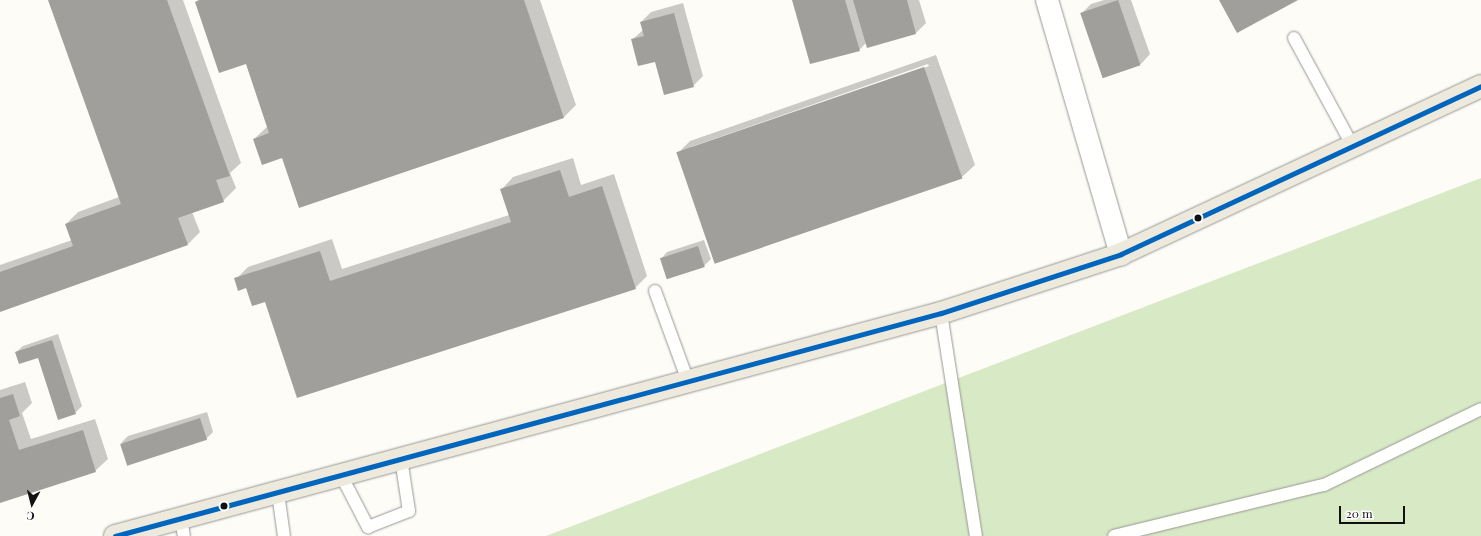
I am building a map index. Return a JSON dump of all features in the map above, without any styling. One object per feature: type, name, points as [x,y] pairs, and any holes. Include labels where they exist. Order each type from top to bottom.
[{"type":"main road","points":[[115,536],[183,527],[278,493],[941,312],[1121,254],[1481,86]]},
{"type":"street","points":[[1047,0],[1121,254]]},
{"type":"lane","points":[[1294,38],[1352,145]]},
{"type":"lane","points":[[655,291],[688,381]]},
{"type":"lane","points":[[941,312],[976,536]]},
{"type":"lane","points":[[1114,536],[1324,485],[1481,409]]},
{"type":"lane","points":[[341,475],[368,527],[409,511],[401,459]]},
{"type":"lane","points":[[278,493],[284,536]]},
{"type":"green space","points":[[1481,178],[1481,536],[546,536]]},
{"type":"building","points":[[48,0],[167,0],[230,176],[216,180],[224,202],[178,218],[188,245],[0,312],[0,272],[73,246],[65,224],[121,204]]},
{"type":"building","points":[[200,0],[524,0],[564,118],[299,208],[282,158],[262,165],[253,139],[269,133],[246,64],[219,73],[195,2]]},
{"type":"building","points":[[792,0],[845,0],[860,51],[810,64]]},
{"type":"building","points":[[853,0],[907,0],[916,34],[867,48]]},
{"type":"building","points":[[1118,0],[1140,65],[1103,78],[1080,13]]},
{"type":"building","points":[[1219,0],[1298,0],[1237,33]]},
{"type":"building","points":[[674,13],[694,87],[664,95],[655,62],[638,66],[631,39],[644,36],[640,22]]},
{"type":"building","points":[[924,67],[962,179],[715,264],[676,152]]},
{"type":"building","points":[[560,170],[569,197],[602,186],[636,289],[297,398],[265,302],[252,306],[246,288],[238,291],[234,278],[320,251],[330,281],[511,222],[500,189]]},
{"type":"building","points":[[698,246],[705,267],[667,279],[660,258]]},
{"type":"building","points":[[52,340],[76,414],[58,420],[38,358],[19,364],[15,352]]},
{"type":"building","points":[[13,394],[20,416],[9,420],[19,450],[83,430],[96,472],[0,503],[0,398]]},
{"type":"building","points":[[200,418],[207,440],[127,466],[120,444]]},
{"type":"transit line","points":[[115,536],[941,313],[1121,254],[1481,86]]}]
